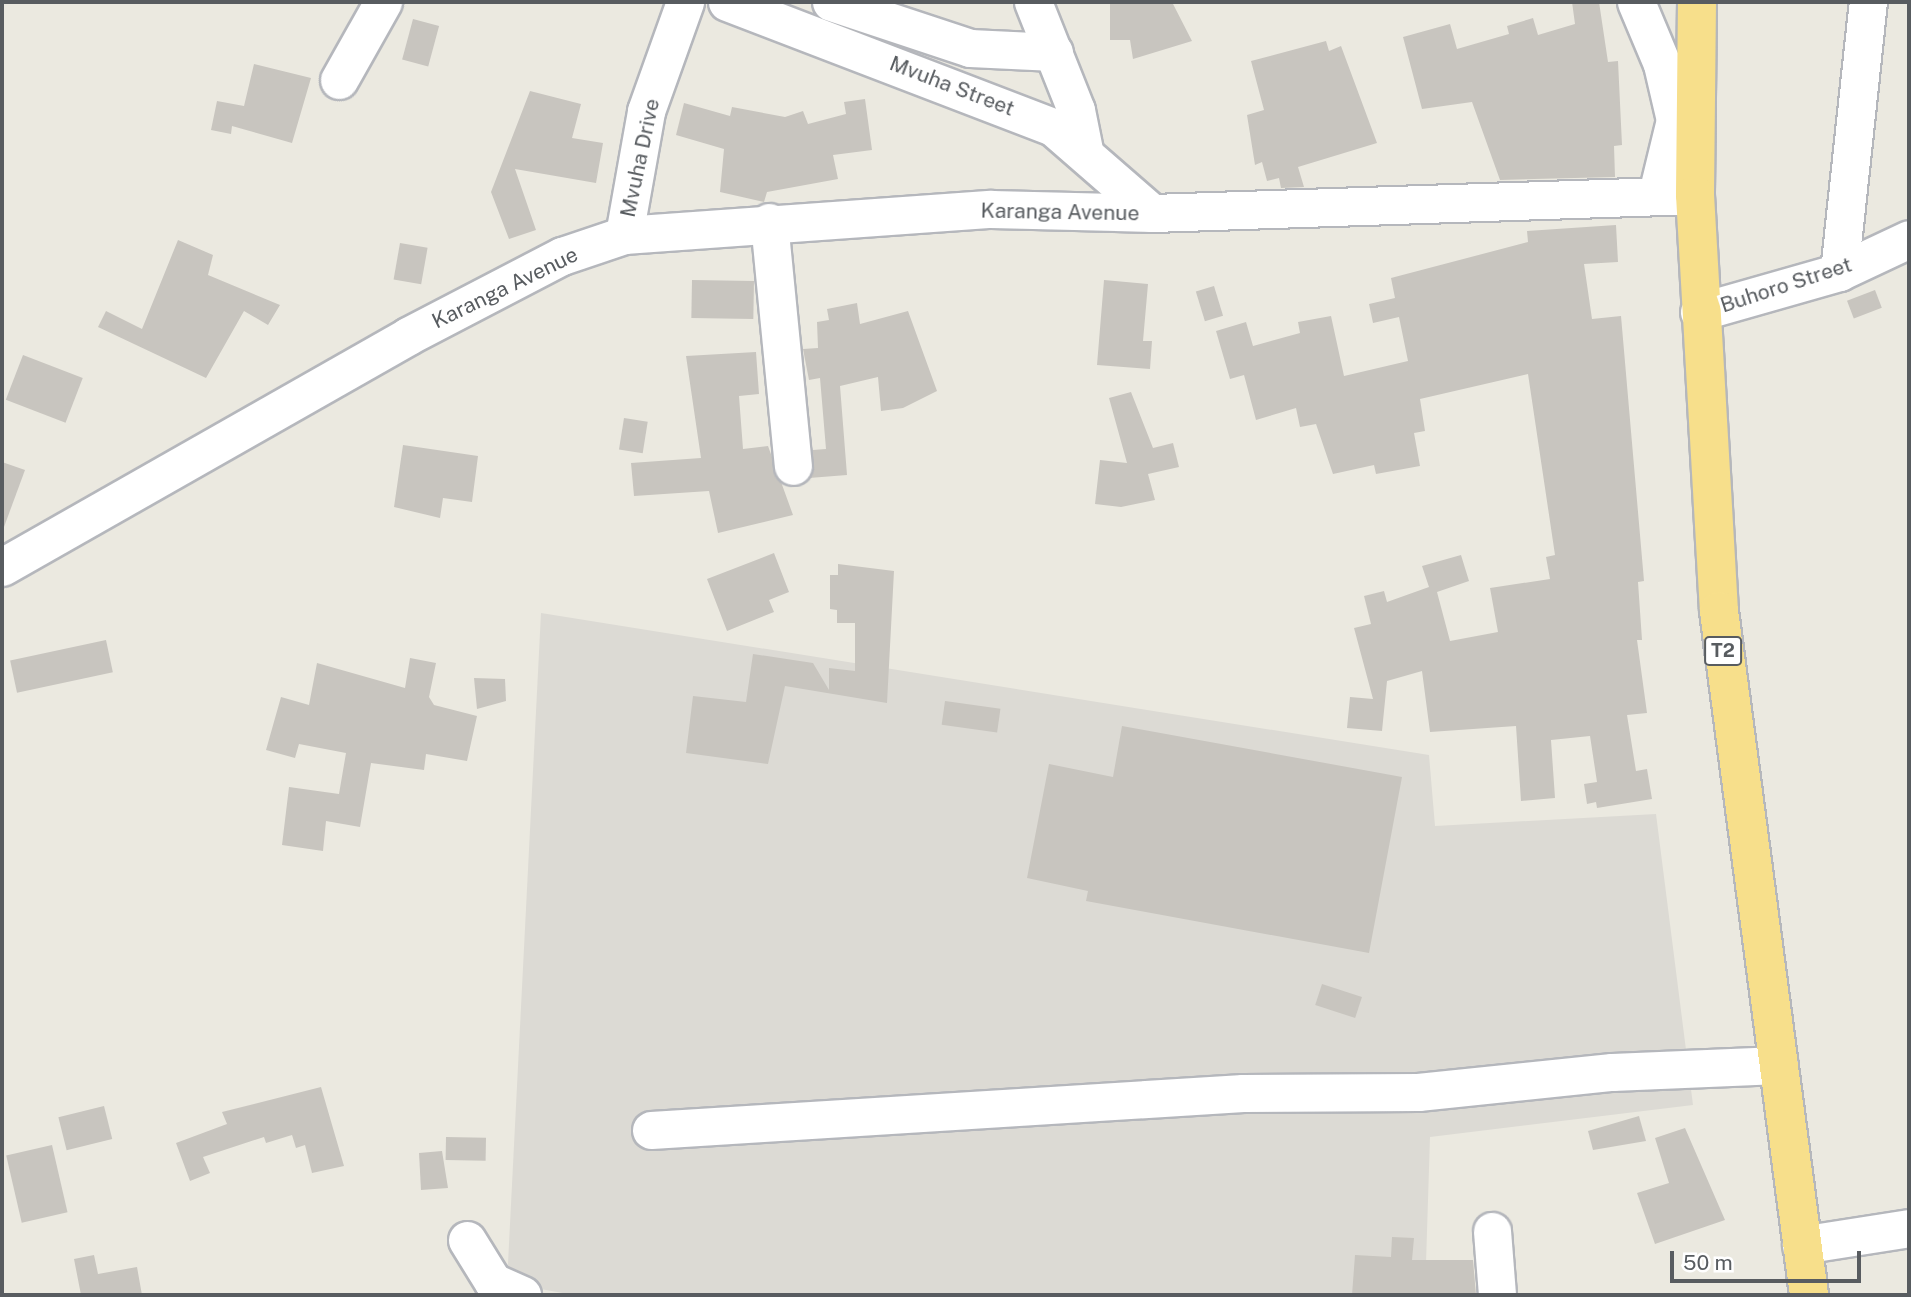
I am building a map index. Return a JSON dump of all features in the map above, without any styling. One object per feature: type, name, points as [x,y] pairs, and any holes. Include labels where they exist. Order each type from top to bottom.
[{"type":"highway","name":"T2","points":[[1697,2],[1695,195],[1699,312],[1718,611],[1779,1065],[1801,1275]]},
{"type":"street","points":[[339,80],[383,2]]},
{"type":"street","name":"Mvuha Drive","points":[[624,235],[646,111],[685,2]]},
{"type":"street","name":"Mvuha Street","points":[[727,2],[1003,103],[1084,150],[1153,213]]},
{"type":"street","points":[[831,2],[970,48],[1054,52]]},
{"type":"street","points":[[1033,2],[1054,52],[1084,150]]},
{"type":"street","points":[[1636,2],[1662,64],[1675,120],[1657,194]]},
{"type":"street","points":[[1839,272],[1868,2]]},
{"type":"street","name":"Karanga Avenue","points":[[2,567],[408,336],[562,256],[624,235],[769,222],[991,209],[1153,213],[1657,194],[1695,195]]},
{"type":"street","points":[[769,222],[793,466]]},
{"type":"street","name":"Buhoro Street","points":[[1699,312],[1839,272],[1909,239]]},
{"type":"street","points":[[651,1130],[1243,1093],[1418,1092],[1612,1072],[1779,1065]]},
{"type":"street","points":[[1801,1275],[1909,1228]]},
{"type":"street","points":[[1492,1231],[1497,1295]]},
{"type":"street","points":[[467,1240],[493,1282],[522,1295]]},
{"type":"shaded area","points":[[541,613],[1429,755],[1435,826],[1656,814],[1693,1105],[1430,1137],[1425,1295],[574,1295],[507,1283]]},
{"type":"building","points":[[1110,2],[1172,2],[1192,41],[1133,59],[1130,40],[1110,40]]},
{"type":"building","points":[[1572,2],[1599,2],[1608,62],[1618,61],[1622,145],[1614,146],[1615,177],[1500,180],[1472,102],[1422,109],[1403,37],[1450,24],[1457,49],[1509,34],[1507,26],[1533,18],[1538,35],[1575,24]]},
{"type":"building","points":[[413,19],[439,26],[428,67],[402,60]]},
{"type":"building","points":[[1326,41],[1329,51],[1341,46],[1377,143],[1298,167],[1304,187],[1281,188],[1279,178],[1267,181],[1262,162],[1255,165],[1247,115],[1264,110],[1251,61]]},
{"type":"building","points":[[254,64],[311,78],[292,143],[232,126],[231,134],[211,130],[217,101],[244,106]]},
{"type":"building","points":[[530,91],[581,104],[572,138],[603,143],[596,183],[515,169],[536,230],[509,239],[491,192]]},
{"type":"building","points":[[865,99],[872,150],[833,155],[838,179],[767,192],[764,202],[720,192],[724,149],[676,135],[684,103],[730,116],[732,107],[785,117],[803,111],[808,124],[846,114],[844,102]]},
{"type":"building","points":[[1616,225],[1618,262],[1584,264],[1592,319],[1621,316],[1644,581],[1638,582],[1642,640],[1637,640],[1647,713],[1627,715],[1636,771],[1647,769],[1652,799],[1597,808],[1596,802],[1587,804],[1584,784],[1597,782],[1590,736],[1551,740],[1555,798],[1521,801],[1516,726],[1430,732],[1422,671],[1387,681],[1382,731],[1347,728],[1350,697],[1373,699],[1354,628],[1371,624],[1364,596],[1384,591],[1387,602],[1429,587],[1422,566],[1461,555],[1469,581],[1437,592],[1450,641],[1498,632],[1490,588],[1550,579],[1546,557],[1555,555],[1528,374],[1420,399],[1425,431],[1414,433],[1420,466],[1376,474],[1374,465],[1333,474],[1316,424],[1300,427],[1296,408],[1256,420],[1244,375],[1230,379],[1216,331],[1246,322],[1253,346],[1300,333],[1298,322],[1331,316],[1344,376],[1408,361],[1399,317],[1373,323],[1369,304],[1395,298],[1391,278],[1528,242],[1527,231]]},
{"type":"building","points":[[178,240],[213,255],[208,275],[280,305],[268,325],[244,311],[206,378],[98,327],[106,311],[142,329]]},
{"type":"building","points":[[400,243],[428,248],[421,284],[394,279]]},
{"type":"building","points":[[692,280],[754,281],[753,319],[691,318]]},
{"type":"building","points":[[1104,280],[1148,284],[1143,341],[1152,341],[1150,369],[1097,365]]},
{"type":"building","points":[[1214,286],[1223,316],[1205,321],[1196,292]]},
{"type":"building","points":[[1875,290],[1882,308],[1854,318],[1847,301]]},
{"type":"building","points":[[857,303],[860,324],[908,311],[937,391],[903,408],[881,411],[878,377],[840,386],[847,475],[809,478],[813,450],[826,449],[820,378],[809,380],[803,349],[818,348],[817,322],[829,320],[827,309]]},
{"type":"building","points":[[756,352],[759,394],[739,396],[743,449],[768,446],[793,515],[718,533],[709,491],[634,496],[631,463],[701,458],[686,356]]},
{"type":"building","points":[[23,355],[83,378],[66,423],[6,400]]},
{"type":"building","points":[[1131,392],[1153,448],[1173,443],[1179,467],[1148,474],[1155,500],[1121,507],[1095,504],[1100,460],[1127,463],[1109,398]]},
{"type":"building","points":[[624,418],[648,422],[643,453],[619,450]]},
{"type":"building","points":[[403,445],[478,456],[472,502],[443,498],[440,518],[394,507]]},
{"type":"building","points":[[2,462],[25,470],[4,527],[2,527]]},
{"type":"building","points":[[774,553],[789,592],[769,600],[774,612],[727,631],[707,579]]},
{"type":"building","points":[[838,564],[894,571],[887,703],[785,686],[768,764],[686,753],[693,696],[746,702],[753,654],[813,663],[829,690],[829,668],[855,671],[855,623],[837,623],[837,610],[830,609],[830,575],[838,575]]},
{"type":"building","points":[[106,640],[113,672],[17,693],[10,660]]},
{"type":"building","points":[[410,658],[436,663],[429,697],[434,705],[477,716],[467,761],[426,754],[424,770],[371,763],[360,827],[326,821],[323,851],[282,845],[289,787],[339,794],[346,753],[299,744],[295,758],[266,750],[281,697],[309,705],[317,663],[405,688]]},
{"type":"building","points":[[474,678],[505,679],[506,701],[477,709]]},
{"type":"building","points":[[945,701],[1000,709],[997,733],[942,725]]},
{"type":"building","points":[[1122,726],[1402,777],[1369,953],[1086,901],[1088,891],[1027,878],[1049,764],[1113,777]]},
{"type":"building","points":[[1322,984],[1362,997],[1355,1018],[1315,1005]]},
{"type":"building","points":[[321,1087],[344,1166],[312,1173],[305,1145],[296,1148],[292,1135],[266,1143],[264,1137],[203,1157],[210,1173],[190,1181],[176,1143],[227,1124],[222,1112]]},
{"type":"building","points":[[104,1106],[112,1139],[67,1150],[58,1117]]},
{"type":"building","points":[[1639,1116],[1646,1141],[1593,1150],[1588,1131]]},
{"type":"building","points":[[1685,1128],[1725,1220],[1655,1244],[1637,1193],[1669,1183],[1655,1138]]},
{"type":"building","points":[[446,1137],[486,1138],[486,1161],[446,1160]]},
{"type":"building","points":[[52,1145],[68,1212],[22,1223],[6,1156]]},
{"type":"building","points":[[442,1151],[448,1188],[421,1190],[419,1153]]},
{"type":"building","points":[[1392,1237],[1414,1238],[1412,1260],[1473,1260],[1476,1295],[1352,1295],[1355,1255],[1391,1257]]},
{"type":"building","points":[[94,1255],[98,1274],[137,1267],[142,1295],[81,1295],[74,1259]]}]
